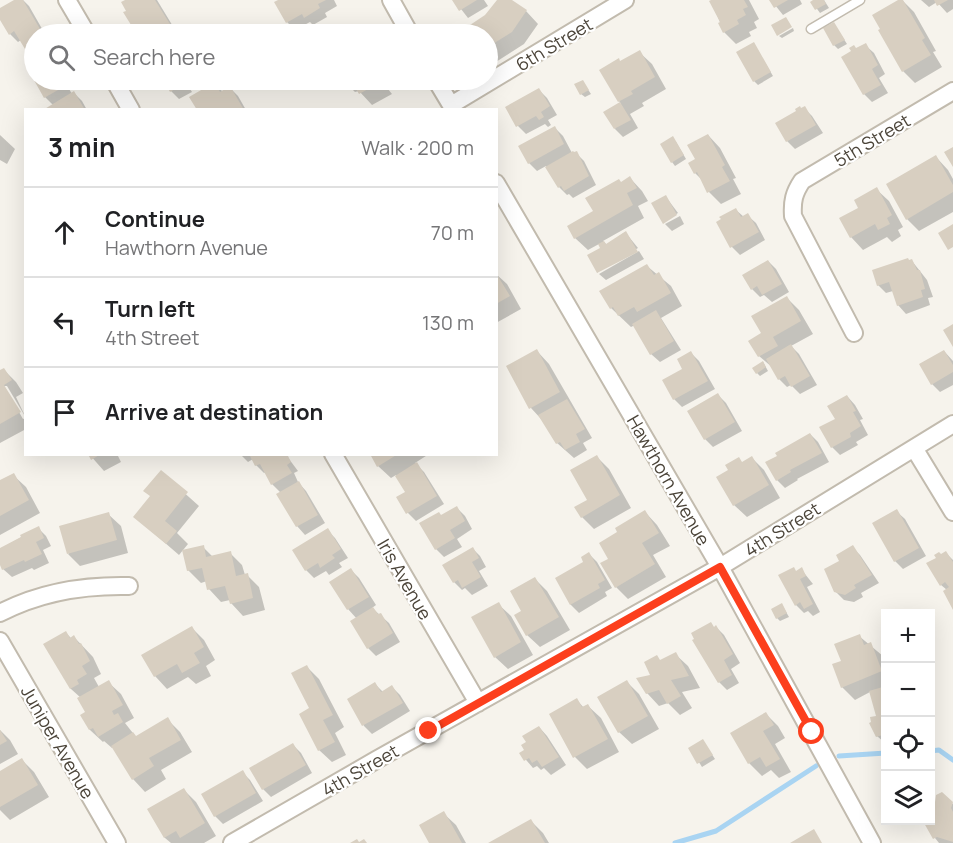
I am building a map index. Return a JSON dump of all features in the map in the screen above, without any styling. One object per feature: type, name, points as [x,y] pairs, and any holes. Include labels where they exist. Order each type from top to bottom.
[{"type":"street","points":[[67,0],[81,24]]},
{"type":"street","points":[[390,0],[404,24]]},
{"type":"street","name":"6th Street","points":[[498,79],[625,0]]},
{"type":"street","points":[[120,90],[130,108]]},
{"type":"street","points":[[442,90],[452,107]]},
{"type":"street","name":"6th Street","points":[[452,107],[479,90]]},
{"type":"street","name":"5th Street","points":[[854,333],[793,216],[794,193],[802,181],[953,91]]},
{"type":"street","name":"Hawthorn Avenue","points":[[498,186],[720,567],[872,843]]},
{"type":"street","name":"4th Street","points":[[232,843],[720,567],[953,424]]},
{"type":"street","points":[[914,448],[953,512]]},
{"type":"street","name":"Iris Avenue","points":[[334,456],[478,703]]},
{"type":"street","points":[[0,613],[59,591],[97,585],[129,586]]},
{"type":"street","name":"Juniper Avenue","points":[[0,641],[117,843]]},
{"type":"lane","points":[[811,29],[860,0]]},
{"type":"building","points":[[14,0],[23,0],[37,24],[24,24],[24,47],[14,31],[9,35],[0,20],[0,8]]},
{"type":"building","points":[[155,0],[170,24],[130,24],[123,12],[126,11],[121,2]]},
{"type":"building","points":[[278,0],[326,0],[318,4],[320,8],[304,18],[302,14],[286,23],[274,2]]},
{"type":"building","points":[[452,0],[477,0],[459,11]]},
{"type":"building","points":[[497,0],[512,0],[527,10],[512,32],[498,41],[498,24],[472,24],[485,15]]},
{"type":"building","points":[[744,0],[748,7],[743,9],[746,15],[737,20],[739,24],[723,33],[709,1]]},
{"type":"building","points":[[769,0],[788,0],[774,8]]},
{"type":"building","points":[[824,0],[826,4],[815,10],[810,2]]},
{"type":"building","points":[[898,0],[903,0],[925,38],[922,40],[931,55],[902,72],[872,15]]},
{"type":"building","points":[[934,0],[948,0],[937,6]]},
{"type":"building","points":[[786,17],[792,27],[777,36],[771,25]]},
{"type":"building","points":[[834,22],[845,40],[833,46],[823,28]]},
{"type":"building","points":[[754,42],[771,72],[753,82],[736,52]]},
{"type":"building","points":[[866,43],[878,65],[872,69],[881,85],[863,95],[841,57],[851,51],[849,48],[854,45],[856,48]]},
{"type":"building","points":[[640,50],[655,77],[631,91],[633,94],[618,102],[599,70],[619,58],[620,61]]},
{"type":"building","points":[[583,80],[589,90],[580,95],[574,84]]},
{"type":"building","points":[[539,88],[550,106],[541,112],[544,117],[539,120],[536,116],[516,127],[505,107]]},
{"type":"building","points":[[40,90],[58,90],[44,98]]},
{"type":"building","points":[[201,90],[219,90],[220,92],[232,90],[243,108],[196,108],[189,97]]},
{"type":"building","points":[[74,91],[84,108],[46,108]]},
{"type":"building","points":[[620,102],[631,120],[614,129],[603,112]]},
{"type":"building","points":[[800,106],[801,108],[805,106],[816,125],[786,142],[775,123],[796,111],[795,109]]},
{"type":"building","points":[[555,126],[564,144],[528,164],[518,146]]},
{"type":"building","points":[[708,134],[725,165],[722,167],[730,181],[707,193],[697,172],[694,174],[688,163],[695,159],[687,145]]},
{"type":"building","points":[[673,136],[684,155],[671,163],[660,144]]},
{"type":"building","points":[[953,147],[953,167],[944,152]]},
{"type":"building","points":[[577,151],[589,176],[564,191],[561,186],[558,188],[545,167]]},
{"type":"building","points":[[936,155],[953,185],[953,192],[906,220],[886,184]]},
{"type":"building","points":[[630,176],[637,188],[627,193],[633,205],[574,239],[567,226],[593,211],[585,198],[619,179],[621,182]]},
{"type":"building","points":[[877,187],[892,215],[887,218],[890,224],[878,230],[875,224],[850,238],[839,218],[858,208],[854,200]]},
{"type":"building","points":[[666,195],[677,215],[663,224],[651,203]]},
{"type":"building","points":[[736,208],[741,217],[748,213],[759,232],[730,248],[716,222],[721,219],[719,217]]},
{"type":"building","points":[[953,224],[953,247],[948,250],[938,233]]},
{"type":"building","points":[[626,231],[638,252],[597,273],[587,255],[600,248],[598,244],[604,241],[606,244]]},
{"type":"building","points":[[908,258],[912,259],[917,270],[920,270],[925,289],[921,290],[923,297],[897,306],[889,282],[877,286],[872,270]]},
{"type":"building","points":[[768,260],[782,284],[762,295],[757,286],[751,290],[742,275]]},
{"type":"building","points":[[647,264],[654,275],[659,272],[671,293],[637,312],[634,307],[618,316],[613,307],[610,309],[599,291]]},
{"type":"building","points":[[498,276],[510,296],[498,303]]},
{"type":"building","points":[[787,296],[801,321],[773,337],[778,346],[758,357],[748,341],[761,333],[751,316]]},
{"type":"building","points":[[656,310],[674,341],[650,355],[632,324]]},
{"type":"building","points":[[953,324],[953,347],[943,330]]},
{"type":"building","points":[[791,344],[810,376],[791,387],[785,376],[778,380],[766,359]]},
{"type":"building","points":[[537,349],[560,392],[529,409],[506,366]]},
{"type":"building","points":[[944,350],[953,365],[953,372],[931,385],[919,364]]},
{"type":"building","points":[[691,351],[708,381],[673,400],[662,380],[682,369],[677,359]]},
{"type":"building","points":[[763,361],[766,367],[756,374],[752,368]]},
{"type":"building","points":[[4,368],[12,380],[4,385],[21,412],[0,424],[0,370]]},
{"type":"building","points":[[718,393],[735,422],[704,440],[687,411]]},
{"type":"building","points":[[847,395],[861,426],[850,433],[851,437],[831,448],[819,427],[835,419],[827,406]]},
{"type":"building","points":[[567,399],[585,429],[576,434],[580,442],[565,450],[560,442],[556,444],[538,415]]},
{"type":"building","points":[[810,433],[822,453],[790,470],[791,472],[776,481],[765,462],[777,456],[775,453]]},
{"type":"building","points":[[597,455],[620,495],[581,518],[574,507],[587,500],[570,470]]},
{"type":"building","points":[[250,456],[288,456],[291,462],[287,465],[292,473],[271,485],[260,464],[255,466]]},
{"type":"building","points":[[371,456],[395,456],[377,467]]},
{"type":"building","points":[[752,456],[769,485],[733,506],[716,477],[728,470],[725,465],[739,457],[742,462]]},
{"type":"building","points":[[417,462],[437,496],[406,514],[396,497],[405,492],[395,476]]},
{"type":"building","points":[[161,470],[188,492],[165,521],[177,531],[166,544],[133,517],[150,496],[143,491]]},
{"type":"building","points":[[14,473],[29,500],[0,516],[0,480]]},
{"type":"building","points":[[299,481],[318,515],[296,527],[276,494]]},
{"type":"building","points":[[457,506],[465,521],[450,530],[455,538],[435,550],[419,523],[439,512],[441,515]]},
{"type":"building","points":[[897,509],[919,548],[894,562],[872,523]]},
{"type":"building","points":[[645,510],[659,533],[642,543],[655,564],[615,588],[600,563],[608,559],[599,543],[617,532],[615,528]]},
{"type":"building","points":[[109,512],[117,540],[67,554],[59,526]]},
{"type":"building","points":[[39,526],[44,538],[36,542],[42,554],[2,570],[0,548]]},
{"type":"building","points":[[328,528],[341,549],[332,555],[335,558],[320,568],[318,563],[305,571],[292,550]]},
{"type":"building","points":[[204,545],[206,557],[231,551],[236,576],[248,573],[253,598],[230,604],[225,586],[207,590],[202,568],[187,571],[182,550]]},
{"type":"building","points":[[853,545],[872,575],[854,585],[856,588],[845,595],[834,592],[824,569],[839,561],[836,555]]},
{"type":"building","points":[[473,547],[479,558],[472,562],[481,577],[462,588],[458,580],[453,583],[442,565]]},
{"type":"building","points":[[946,551],[953,562],[953,610],[943,591],[949,587],[945,582],[940,586],[926,563],[936,558],[934,555],[939,552],[941,554]]},
{"type":"building","points":[[589,552],[605,580],[598,584],[600,588],[570,605],[555,578],[583,562],[581,557]]},
{"type":"building","points":[[794,567],[796,571],[802,567],[806,576],[800,579],[813,604],[804,609],[800,602],[795,606],[778,575]]},
{"type":"building","points":[[351,568],[369,597],[347,610],[329,582]]},
{"type":"building","points":[[535,577],[559,617],[526,636],[514,615],[521,611],[510,591]]},
{"type":"building","points":[[499,602],[521,642],[494,658],[471,617]]},
{"type":"building","points":[[782,603],[787,613],[776,619],[771,609]]},
{"type":"building","points":[[373,607],[378,614],[381,613],[393,633],[367,649],[350,621]]},
{"type":"building","points":[[711,622],[714,627],[716,625],[733,654],[724,660],[732,675],[718,683],[692,640],[694,639],[691,633]]},
{"type":"building","points":[[192,626],[204,647],[194,653],[200,663],[182,673],[177,664],[154,677],[141,655]]},
{"type":"building","points":[[66,631],[70,638],[74,635],[79,644],[81,643],[90,661],[82,666],[87,674],[77,680],[79,684],[70,689],[43,644]]},
{"type":"building","points":[[860,634],[864,645],[871,642],[881,671],[841,688],[832,664],[841,661],[834,644]]},
{"type":"building","points":[[676,652],[689,676],[671,680],[681,696],[667,704],[659,690],[646,694],[636,678],[650,675],[644,662],[657,655],[660,660]]},
{"type":"building","points":[[307,665],[333,715],[323,720],[335,742],[318,751],[299,714],[309,708],[291,673]]},
{"type":"building","points":[[109,680],[123,705],[112,711],[114,715],[118,713],[123,722],[98,737],[93,728],[89,730],[80,715],[85,712],[77,698]]},
{"type":"building","points":[[627,680],[648,716],[618,733],[597,697]]},
{"type":"building","points":[[375,682],[381,692],[392,685],[403,703],[362,726],[347,699]]},
{"type":"building","points":[[881,687],[881,736],[876,737],[869,723],[871,722],[870,717],[876,716],[869,691]]},
{"type":"building","points":[[577,698],[582,707],[588,704],[608,739],[573,758],[549,714]]},
{"type":"building","points":[[766,712],[774,725],[763,731],[780,759],[766,767],[760,757],[748,764],[730,733]]},
{"type":"building","points":[[168,717],[181,740],[149,758],[154,766],[132,780],[111,746],[133,732],[136,736]]},
{"type":"building","points":[[539,726],[559,757],[542,767],[537,760],[532,763],[529,758],[524,761],[519,753],[524,750],[521,745],[526,742],[522,736]]},
{"type":"building","points":[[0,730],[7,741],[0,745]]},
{"type":"building","points":[[703,739],[713,755],[697,764],[688,748]]},
{"type":"building","points":[[293,743],[306,765],[262,790],[249,768]]},
{"type":"building","points":[[22,758],[38,785],[0,807],[0,771]]},
{"type":"building","points":[[243,770],[256,793],[214,817],[201,794]]},
{"type":"building","points":[[184,788],[205,823],[180,838],[176,831],[164,838],[147,809]]},
{"type":"building","points":[[942,792],[953,802],[951,808],[953,842],[937,837],[933,839],[925,825],[935,825],[936,795]]},
{"type":"building","points":[[444,811],[462,843],[429,843],[419,825]]},
{"type":"building","points":[[531,819],[545,843],[488,843]]},
{"type":"building","points":[[814,829],[822,843],[790,843]]},
{"type":"building","points":[[357,839],[359,842],[364,839],[367,843],[350,843]]},
{"type":"waterway","points":[[935,750],[939,750],[953,760]]},
{"type":"waterway","points":[[839,756],[881,753]]},
{"type":"waterway","points":[[675,843],[716,831],[816,766]]},
{"type":"route","points":[[429,731],[720,567],[812,732]]}]
